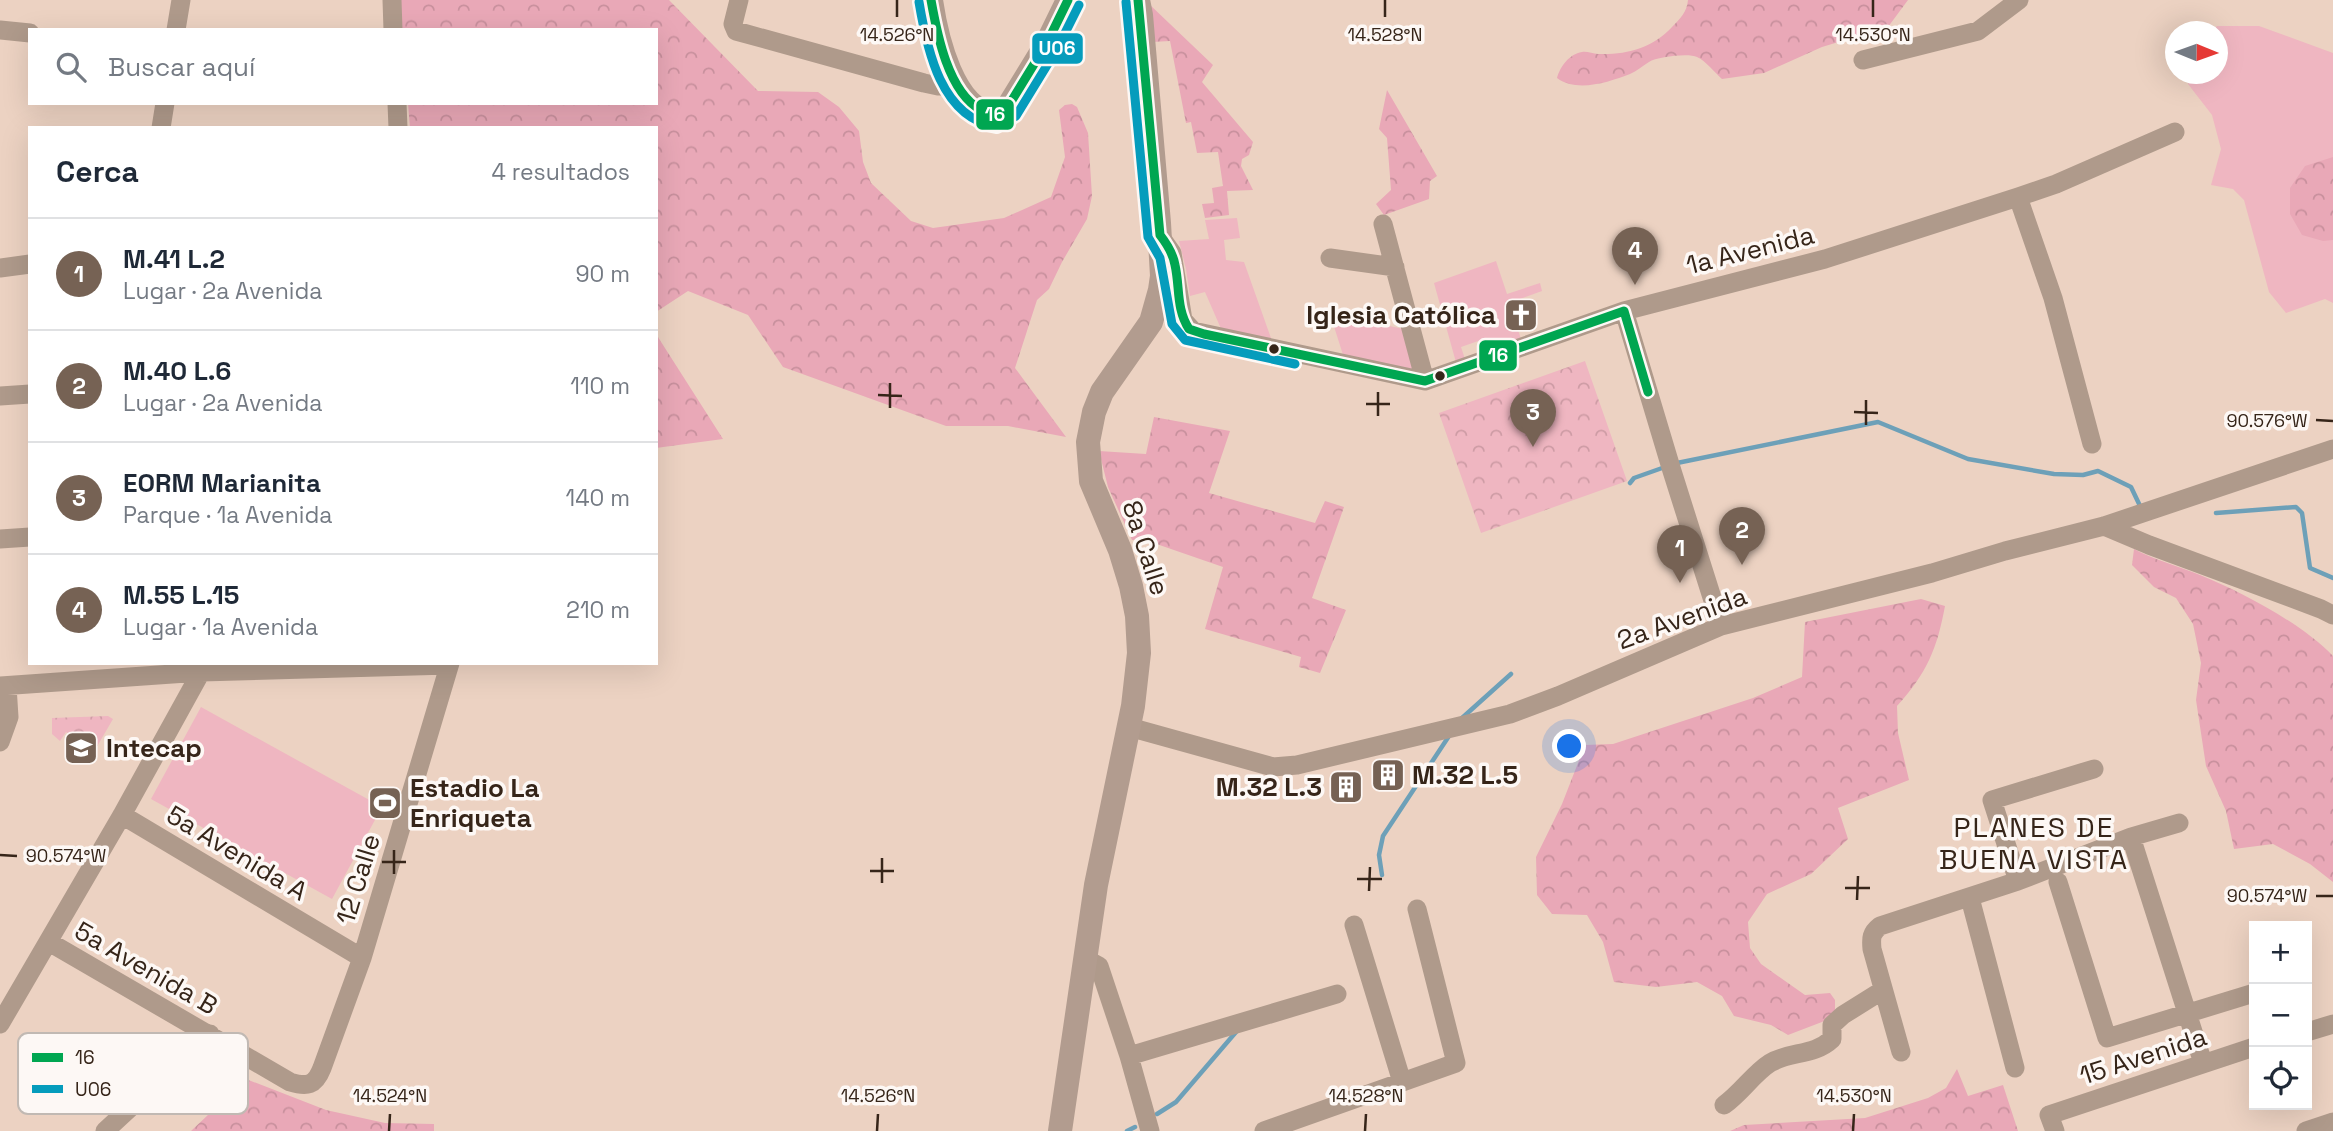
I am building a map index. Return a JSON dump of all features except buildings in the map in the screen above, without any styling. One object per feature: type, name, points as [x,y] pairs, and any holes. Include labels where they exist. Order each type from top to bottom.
[{"type":"main road","points":[[931,0],[940,40],[957,86],[966,99],[978,109],[992,115],[1002,113],[1042,53],[1068,0]]},
{"type":"main road","name":"8a Calle","points":[[1060,1131],[1101,853],[1129,727],[1139,653],[1137,616],[1131,586],[1121,550],[1091,481],[1088,442],[1094,412],[1102,392],[1146,330],[1155,312],[1162,276],[1138,0]]},
{"type":"street","points":[[176,28],[181,0]]},
{"type":"street","points":[[391,0],[393,28]]},
{"type":"street","points":[[739,0],[733,24],[736,31],[924,83],[957,86]]},
{"type":"street","points":[[1863,60],[1978,31],[2019,0]]},
{"type":"street","points":[[0,30],[28,33]]},
{"type":"street","points":[[161,126],[165,105]]},
{"type":"street","points":[[397,105],[398,126]]},
{"type":"street","name":"1a Avenida","points":[[1425,381],[1624,311],[1825,259],[2018,197],[2056,184],[2175,132]]},
{"type":"street","points":[[2018,197],[2053,298],[2092,444]]},
{"type":"street","points":[[1160,235],[1172,253],[1183,320],[1193,331],[1425,381],[1383,225]]},
{"type":"street","points":[[1329,258],[1395,267]]},
{"type":"street","points":[[0,268],[28,264]]},
{"type":"street","points":[[1624,311],[1721,626]]},
{"type":"street","points":[[0,396],[28,394]]},
{"type":"street","name":"2a Avenida","points":[[1129,727],[1278,768],[1297,765],[1510,714],[1721,626],[2104,526],[2333,449]]},
{"type":"street","points":[[2104,526],[2333,615]]},
{"type":"street","points":[[0,539],[28,537]]},
{"type":"street","points":[[0,742],[9,717],[3,686],[200,668],[387,665]]},
{"type":"street","name":"12 Calle","points":[[290,1082],[307,1086],[318,1078],[362,958],[449,665]]},
{"type":"street","points":[[0,1024],[122,815],[200,668]]},
{"type":"street","points":[[2018,881],[1992,800],[2094,769]]},
{"type":"street","name":"5a Avenida A","points":[[122,815],[362,958]]},
{"type":"street","points":[[1901,1052],[1872,949],[1873,932],[1888,922],[1969,898],[2131,837],[2179,824]]},
{"type":"street","points":[[2131,837],[2203,1063]]},
{"type":"street","points":[[2058,882],[2107,1038],[2249,995]]},
{"type":"street","points":[[1969,898],[2015,1068]]},
{"type":"street","points":[[1264,1131],[1456,1063],[1417,909]]},
{"type":"street","points":[[1354,925],[1402,1082]]},
{"type":"street","name":"5a Avenida B","points":[[49,942],[208,1033]]},
{"type":"street","points":[[1086,959],[1093,961],[1101,972],[1150,1131]]},
{"type":"street","points":[[1724,1105],[1739,1095],[1770,1063],[1824,1047],[1832,1040],[1832,1025],[1883,990]]},
{"type":"street","points":[[1129,1056],[1337,994]]},
{"type":"street","points":[[2312,1030],[2333,1024]]},
{"type":"street","name":"15 Avenida","points":[[2052,1123],[2203,1063],[2249,1049]]},
{"type":"street","name":"5a Avenida B","points":[[248,1057],[290,1082]]},
{"type":"street","points":[[105,1131],[123,1114]]},
{"type":"street","points":[[2306,1131],[2333,1122]]},
{"type":"green space","points":[[400,0],[669,0],[758,91],[818,92],[839,107],[859,131],[863,162],[871,183],[911,221],[933,228],[1004,218],[1051,197],[1065,157],[1059,110],[1065,105],[1072,104],[1077,107],[1088,133],[1092,196],[1087,219],[1049,289],[1037,300],[1015,368],[1066,437],[1008,426],[946,426],[783,367],[748,315],[688,291],[658,311],[658,126],[410,126],[408,105],[658,105],[658,28],[402,28]]},
{"type":"green space","points":[[1688,0],[1908,0],[1888,27],[1822,47],[1764,73],[1722,79],[1700,59],[1680,56],[1653,60],[1630,74],[1593,85],[1574,85],[1557,78],[1566,62],[1577,53],[1619,53],[1648,45],[1665,34],[1680,18]]},
{"type":"green space","points":[[1148,3],[1213,65],[1202,82],[1253,142],[1249,155],[1242,159],[1241,166],[1253,190],[1227,191],[1229,215],[1205,218],[1202,204],[1214,203],[1212,188],[1223,186],[1218,152],[1197,153],[1191,122],[1186,123],[1170,41],[1152,42]]},
{"type":"green space","points":[[2228,26],[2259,26],[2333,53],[2333,303],[2325,299],[2286,313],[2269,292],[2244,200],[2233,189],[2211,185],[2221,149],[2212,115],[2188,84],[2228,84]]},
{"type":"green space","points":[[1387,90],[1437,176],[1430,181],[1429,199],[1384,215],[1376,204],[1391,190],[1387,138],[1379,129]]},
{"type":"green space","points":[[2333,157],[2333,240],[2323,241],[2302,235],[2290,214],[2290,188],[2305,166]]},
{"type":"green space","points":[[1237,218],[1240,238],[1224,240],[1226,260],[1244,262],[1272,341],[1222,331],[1205,292],[1190,296],[1179,241],[1209,239],[1205,220]]},
{"type":"green space","points":[[1496,261],[1507,294],[1540,283],[1542,291],[1509,303],[1522,342],[1486,355],[1481,340],[1461,347],[1466,362],[1457,366],[1434,283]]},
{"type":"green space","points":[[1330,314],[1409,330],[1422,377],[1345,361]]},
{"type":"green space","points":[[658,337],[723,439],[658,448]]},
{"type":"green space","points":[[1585,361],[1627,481],[1481,533],[1439,413]]},
{"type":"green space","points":[[1154,417],[1230,431],[1209,493],[1315,523],[1325,501],[1344,507],[1312,598],[1346,610],[1320,673],[1299,667],[1301,657],[1205,629],[1223,567],[1145,540],[1132,540],[1108,487],[1099,451],[1146,454]]},
{"type":"green space","points":[[2134,549],[2252,599],[2288,620],[2333,656],[2333,882],[2310,864],[2273,844],[2234,849],[2226,811],[2206,766],[2196,700],[2201,663],[2193,624],[2176,598],[2154,587],[2132,565]]},
{"type":"green space","points":[[1921,599],[1945,606],[1929,660],[1897,706],[1898,733],[1909,780],[1838,808],[1848,839],[1811,874],[1767,894],[1748,922],[1750,948],[1761,964],[1805,995],[1830,993],[1835,1000],[1835,1017],[1788,1035],[1771,1025],[1734,1016],[1722,996],[1697,982],[1656,987],[1614,982],[1603,942],[1587,915],[1552,914],[1537,895],[1536,857],[1562,804],[1585,745],[1613,744],[1753,698],[1802,677],[1805,622]]},
{"type":"green space","points":[[201,707],[382,807],[332,899],[151,799]]},
{"type":"green space","points":[[108,716],[113,719],[95,750],[66,732],[60,741],[52,734],[52,718]]},
{"type":"green space","points":[[1957,1069],[1968,1096],[2003,1085],[2018,1131],[1730,1131],[1744,1125],[1865,1118],[1928,1098],[1946,1088]]},
{"type":"green space","points":[[248,1080],[326,1110],[385,1123],[434,1124],[434,1131],[191,1131],[209,1114],[248,1114]]},
{"type":"waterway","points":[[1677,463],[1878,422],[1968,459],[2054,474],[2083,475],[2098,471],[2131,487],[2141,508]]},
{"type":"waterway","points":[[1630,483],[1634,478],[1665,467]]},
{"type":"waterway","points":[[2216,513],[2296,507],[2302,513],[2310,568],[2333,578]]},
{"type":"waterway","points":[[1462,718],[1511,674]]},
{"type":"waterway","points":[[1382,875],[1379,855],[1383,836],[1449,736]]},
{"type":"waterway","points":[[1157,1114],[1176,1102],[1236,1032]]},
{"type":"waterway","points":[[1127,1131],[1135,1127]]},
{"type":"transit line","name":"16","points":[[931,0],[946,61],[960,90],[981,110],[997,115],[1006,110],[1047,43],[1068,0]]},
{"type":"transit line","name":"16","points":[[1138,0],[1160,235],[1174,261],[1180,306],[1189,329],[1425,381],[1624,311],[1648,392]]},
{"type":"transit line","name":"U06","points":[[919,2],[932,60],[950,96],[962,110],[978,121],[997,127],[1016,116],[1057,49],[1079,5]]},
{"type":"transit line","name":"U06","points":[[1126,2],[1148,237],[1160,258],[1172,324],[1185,340],[1295,364]]},
{"type":"place","name":"M.55 L.15","points":[[1635,285]]},
{"type":"place","name":"Iglesia Católica","points":[[1521,315]]},
{"type":"place","name":"EORM Marianita","points":[[1533,447]]},
{"type":"place","name":"M.40 L.6","points":[[1742,565]]},
{"type":"place","name":"M.41 L.2","points":[[1680,583]]},
{"type":"place","name":"Intecap","points":[[81,748]]},
{"type":"place","name":"M.32 L.5","points":[[1388,775]]},
{"type":"place","name":"M.32 L.3","points":[[1346,787]]},
{"type":"place","name":"Estadio La Enriqueta","points":[[385,803]]},
{"type":"district","name":"PLANES DE BUENA VISTA","points":[[2034,843]]}]
